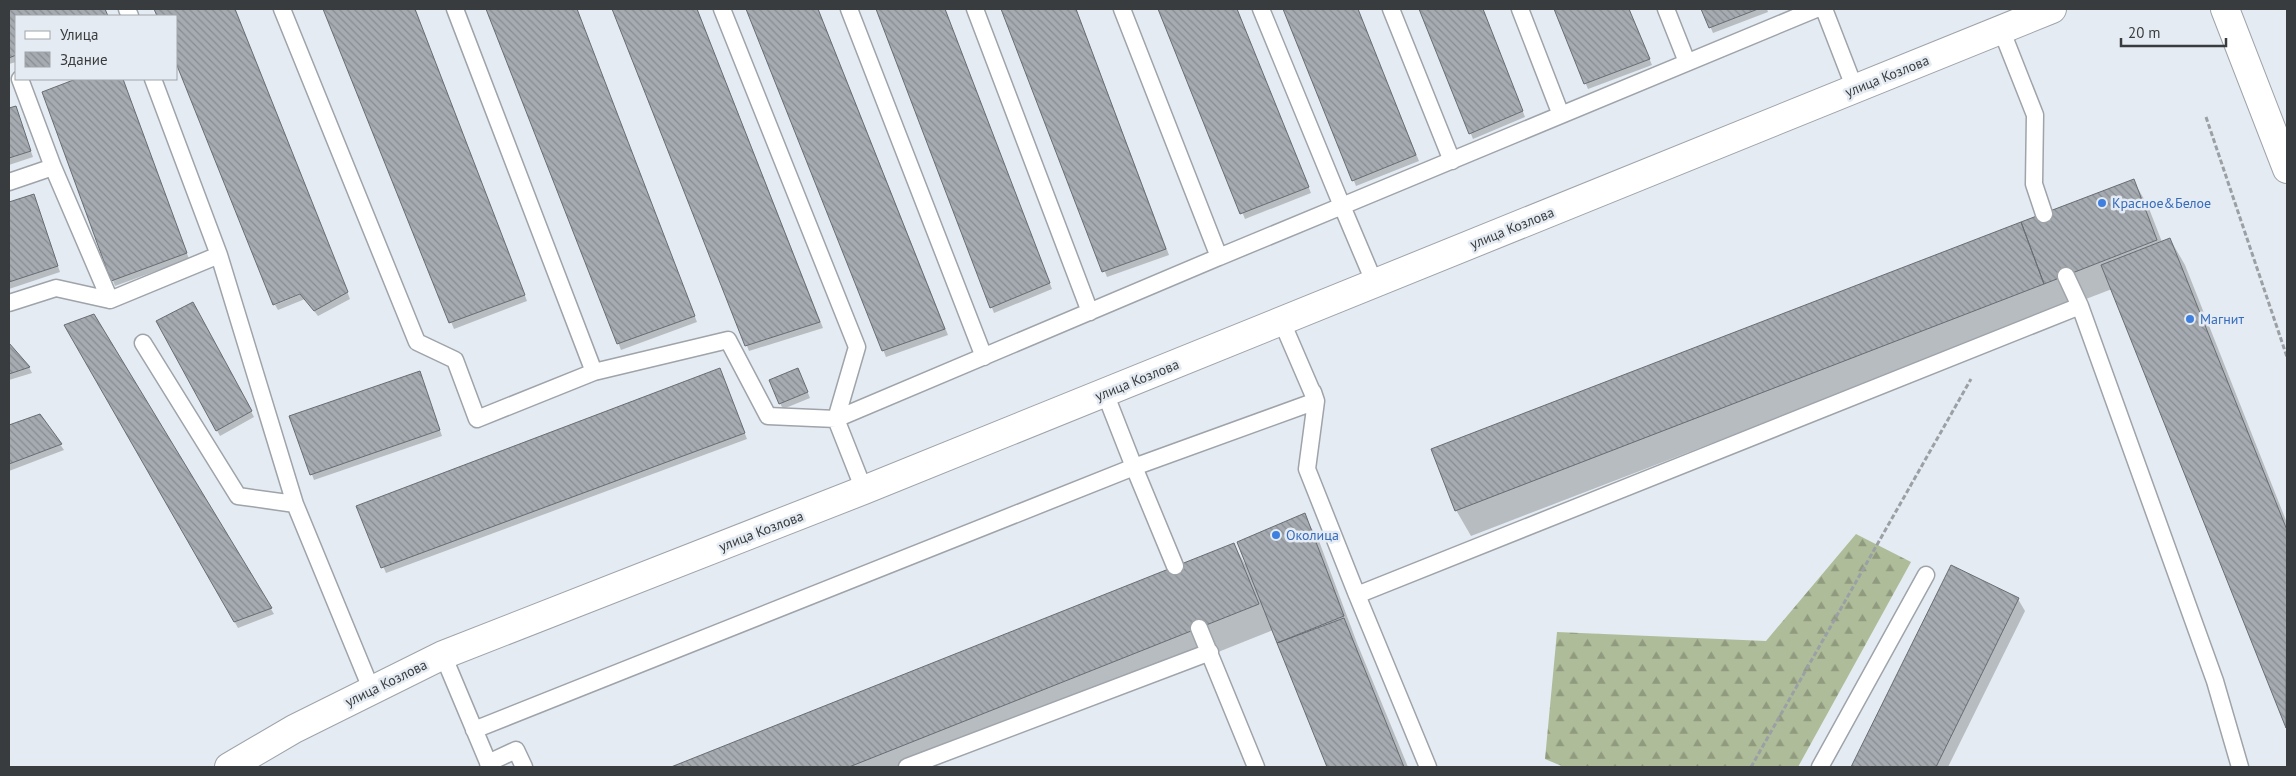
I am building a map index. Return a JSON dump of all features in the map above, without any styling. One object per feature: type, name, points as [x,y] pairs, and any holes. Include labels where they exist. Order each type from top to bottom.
[{"type":"main road","name":"улица Козлова","points":[[229,767],[294,729],[443,655],[864,490],[2052,9]]},
{"type":"main road","points":[[2226,9],[2287,169]]},
{"type":"lane","points":[[282,9],[417,342],[455,360],[477,419],[594,372],[728,340],[768,416],[836,419],[1687,62],[1796,12],[1816,9]]},
{"type":"lane","points":[[455,9],[594,372]]},
{"type":"lane","points":[[722,9],[857,347],[836,419],[864,490]]},
{"type":"lane","points":[[849,9],[984,357]]},
{"type":"lane","points":[[976,9],[1090,312]]},
{"type":"lane","points":[[1122,9],[1219,258]]},
{"type":"lane","points":[[1261,9],[1375,284]]},
{"type":"lane","points":[[1391,9],[1452,160]]},
{"type":"lane","points":[[1520,9],[1561,115]]},
{"type":"lane","points":[[1666,9],[1687,62]]},
{"type":"lane","points":[[1824,9],[1855,89]]},
{"type":"lane","points":[[2001,29],[2035,115],[2034,184],[2044,214]]},
{"type":"lane","points":[[20,80],[53,167],[110,300]]},
{"type":"lane","points":[[153,80],[219,255],[295,504],[372,691]]},
{"type":"lane","points":[[9,182],[53,167]]},
{"type":"lane","points":[[9,303],[56,288],[110,300],[219,255]]},
{"type":"lane","points":[[2066,276],[2080,306],[2214,681],[2240,767]]},
{"type":"lane","points":[[1357,595],[2080,306]]},
{"type":"lane","points":[[1282,322],[1316,400],[1307,469],[1428,767]]},
{"type":"lane","points":[[143,343],[238,496],[295,504]]},
{"type":"lane","points":[[1104,393],[1175,566]]},
{"type":"lane","points":[[474,730],[1134,467],[1316,400]]},
{"type":"lane","points":[[1820,767],[1926,575]]},
{"type":"lane","points":[[1199,628],[1256,767]]},
{"type":"lane","points":[[907,767],[1210,652]]},
{"type":"lane","points":[[443,655],[488,765],[516,750],[524,767]]},
{"type":"path","points":[[2206,117],[2287,358]]},
{"type":"path","points":[[1750,767],[1992,342]]},
{"type":"green space","points":[[1856,534],[1911,562],[1798,767],[1564,767],[1545,759],[1557,632],[1766,641]]},
{"type":"building","points":[[9,9],[105,9],[108,15],[15,15],[15,55],[9,58]]},
{"type":"building","points":[[154,9],[235,9],[348,292],[314,311],[300,294],[273,305],[178,68],[178,15],[157,15]]},
{"type":"building","points":[[323,9],[415,9],[525,295],[449,323]]},
{"type":"building","points":[[486,9],[577,9],[695,316],[617,344]]},
{"type":"building","points":[[612,9],[697,9],[820,322],[745,346]]},
{"type":"building","points":[[746,9],[818,9],[945,329],[882,351]]},
{"type":"building","points":[[876,9],[945,9],[1050,283],[990,308]]},
{"type":"building","points":[[1001,9],[1076,9],[1166,249],[1102,272]]},
{"type":"building","points":[[1158,9],[1237,9],[1309,187],[1240,214]]},
{"type":"building","points":[[1283,9],[1358,9],[1416,155],[1352,181]]},
{"type":"building","points":[[1419,9],[1483,9],[1523,111],[1469,134]]},
{"type":"building","points":[[1554,9],[1629,9],[1650,59],[1584,84]]},
{"type":"building","points":[[1701,9],[1758,9],[1709,28]]},
{"type":"building","points":[[73,80],[123,80],[187,253],[111,281],[42,92]]},
{"type":"building","points":[[16,106],[31,151],[9,158],[9,108]]},
{"type":"building","points":[[2134,179],[2157,240],[2044,284],[2021,222]]},
{"type":"building","points":[[34,194],[58,266],[9,282],[9,202]]},
{"type":"building","points":[[2021,222],[2044,284],[1455,511],[1431,449]]},
{"type":"building","points":[[2170,238],[2287,530],[2286,728],[2101,265]]},
{"type":"building","points":[[193,302],[252,411],[216,431],[156,321]]},
{"type":"building","points":[[94,314],[272,608],[234,622],[64,325]]},
{"type":"building","points":[[9,343],[30,367],[9,374]]},
{"type":"building","points":[[720,368],[745,433],[381,568],[356,506]]},
{"type":"building","points":[[798,368],[808,392],[779,404],[769,380]]},
{"type":"building","points":[[420,371],[440,430],[310,475],[289,416]]},
{"type":"building","points":[[40,414],[62,444],[9,464],[9,425]]},
{"type":"building","points":[[1305,513],[1344,616],[1277,643],[1237,542]]},
{"type":"building","points":[[1234,543],[1259,604],[849,767],[671,767]]},
{"type":"building","points":[[1951,565],[2019,598],[1936,767],[1851,767]]},
{"type":"building","points":[[1344,618],[1404,767],[1327,767],[1277,643]]},
{"type":"place","name":"Красное&Белое","points":[[2102,203]]},
{"type":"place","name":"Магнит","points":[[2190,319]]},
{"type":"place","name":"Околица","points":[[1276,535]]}]
